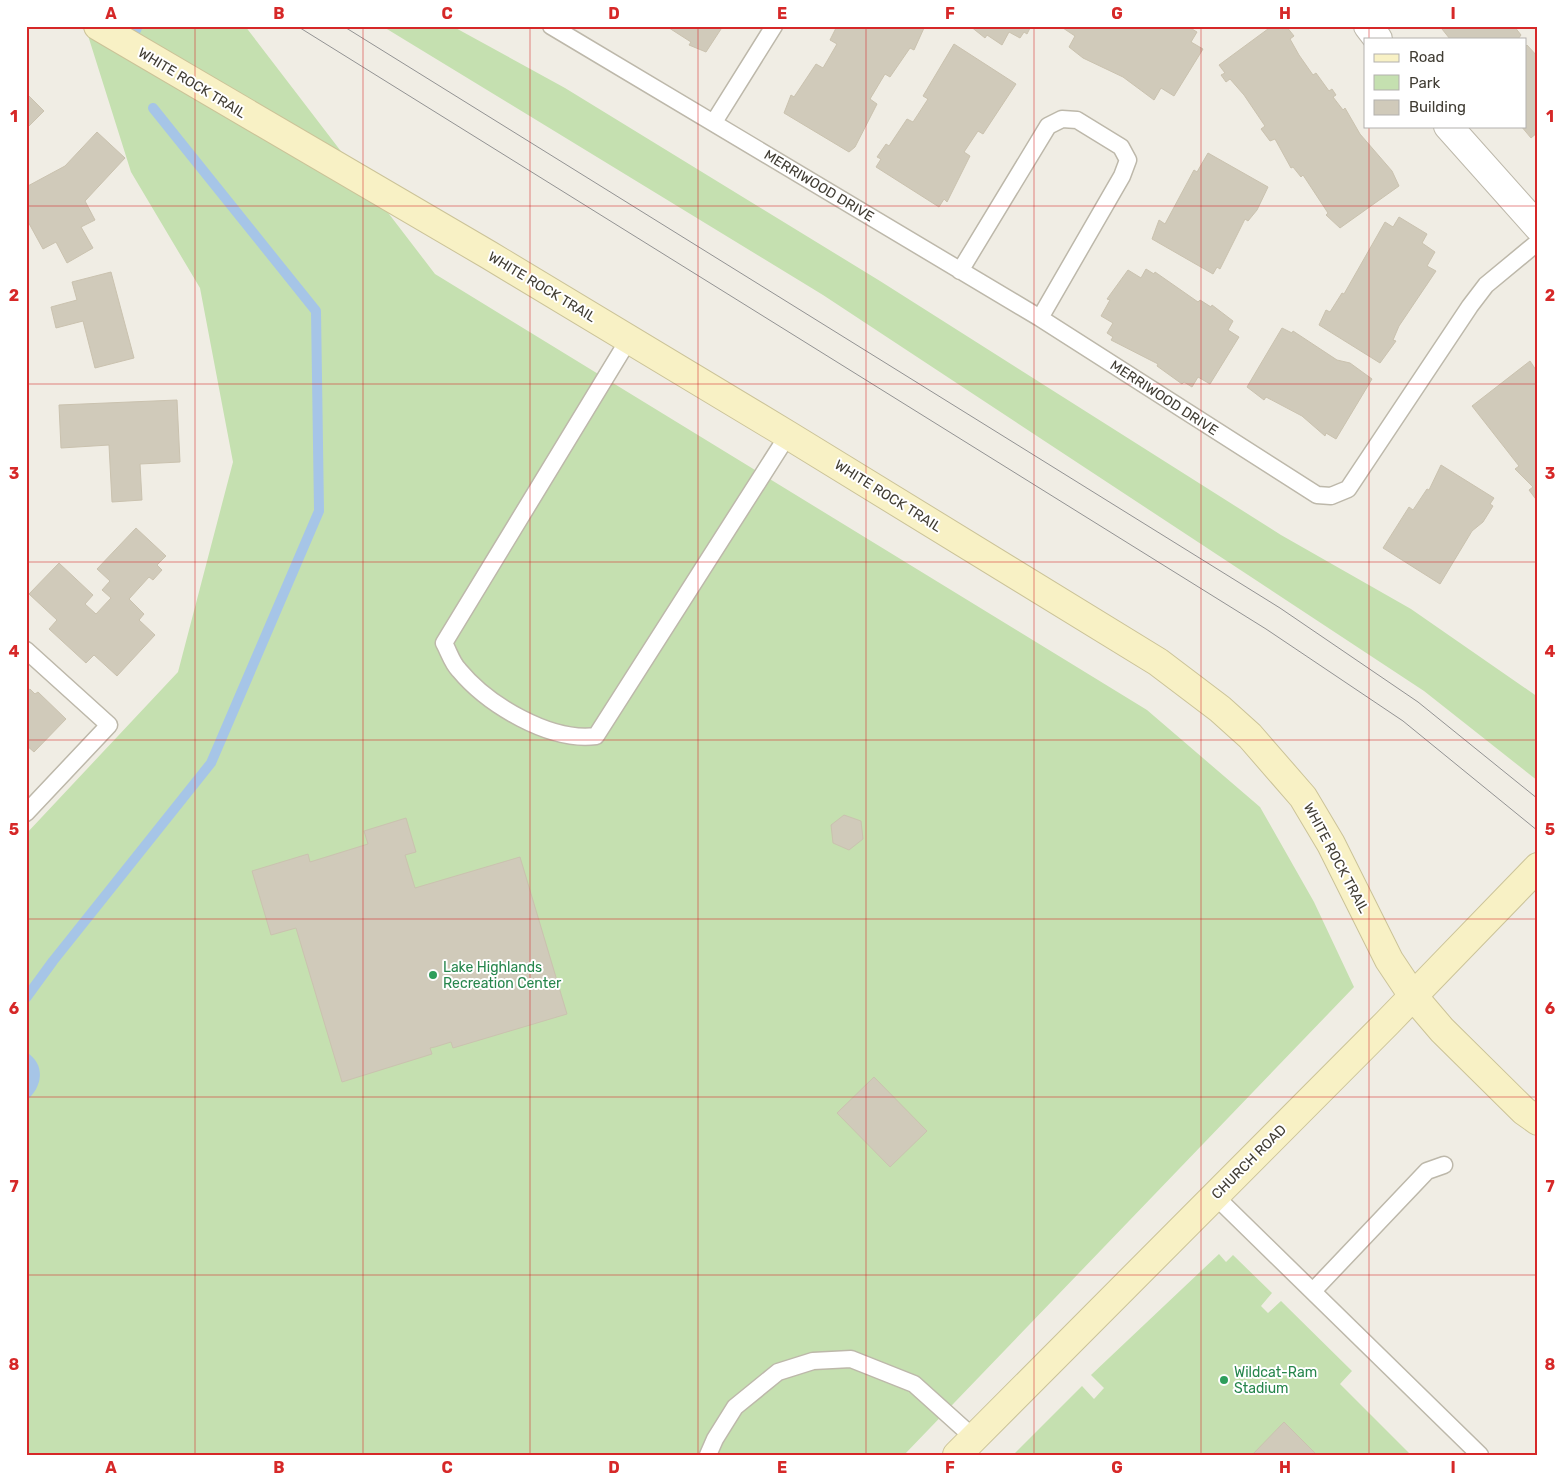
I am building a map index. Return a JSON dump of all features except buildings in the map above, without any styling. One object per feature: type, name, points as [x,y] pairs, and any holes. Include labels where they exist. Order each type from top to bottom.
[{"type":"street","name":"WHITE ROCK TRAIL","points":[[98,26],[629,339],[788,435],[1158,662],[1220,709],[1250,736],[1303,797],[1331,844],[1390,960],[1413,996],[1442,1030],[1524,1111],[1538,1121]]},
{"type":"street","points":[[1368,26],[1377,38]]},
{"type":"street","points":[[1450,128],[1538,227]]},
{"type":"street","name":"CHURCH ROAD","points":[[966,1446],[1413,996],[1538,867]]},
{"type":"lane","name":"MERRIWOOD DRIVE","points":[[551,26],[1040,318],[1317,495],[1331,496],[1348,489],[1486,285],[1538,242]]},
{"type":"lane","points":[[714,122],[774,26]]},
{"type":"lane","points":[[960,271],[1048,126],[1062,119],[1076,120],[1121,147],[1128,160],[1122,176],[1040,318]]},
{"type":"lane","points":[[629,339],[444,643],[458,669],[480,690],[506,710],[534,724],[563,734],[596,736],[788,435]]},
{"type":"lane","points":[[26,650],[109,724],[26,813]]},
{"type":"lane","points":[[1313,1291],[1427,1171],[1444,1165]]},
{"type":"lane","points":[[1215,1196],[1480,1455]]},
{"type":"lane","points":[[708,1455],[715,1439],[735,1407],[778,1372],[813,1361],[850,1359],[914,1384],[966,1446]]},
{"type":"green space","points":[[85,26],[245,26],[435,274],[1147,710],[1260,807],[1314,902],[1354,987],[904,1455],[26,1455],[26,834],[178,672],[233,462],[200,288],[131,172]]},
{"type":"green space","points":[[382,26],[452,26],[565,88],[880,281],[1281,535],[1411,609],[1538,697],[1538,781],[1424,691],[823,295]]},
{"type":"green space","name":"Wildcat-Ram Stadium","points":[[1219,1254],[1226,1262],[1233,1255],[1272,1293],[1261,1306],[1268,1313],[1281,1301],[1352,1371],[1340,1384],[1411,1455],[1013,1455],[1082,1386],[1094,1399],[1104,1388],[1091,1375]]},
{"type":"water","points":[[26,1052],[37,1063],[40,1076],[36,1089],[26,1101]]},
{"type":"waterway","points":[[133,36],[138,26]]},
{"type":"waterway","points":[[26,998],[53,961],[211,763],[319,511],[316,311],[153,108]]},
{"type":"tram line","points":[[297,26],[1266,629],[1403,721],[1538,831]]},
{"type":"tram line","points":[[343,26],[1280,608],[1418,702],[1538,799]]},
{"type":"place","name":"Lake Highlands Recreation Center","points":[[433,975]]},
{"type":"place","name":"Wildcat-Ram Stadium","points":[[1224,1380]]}]
